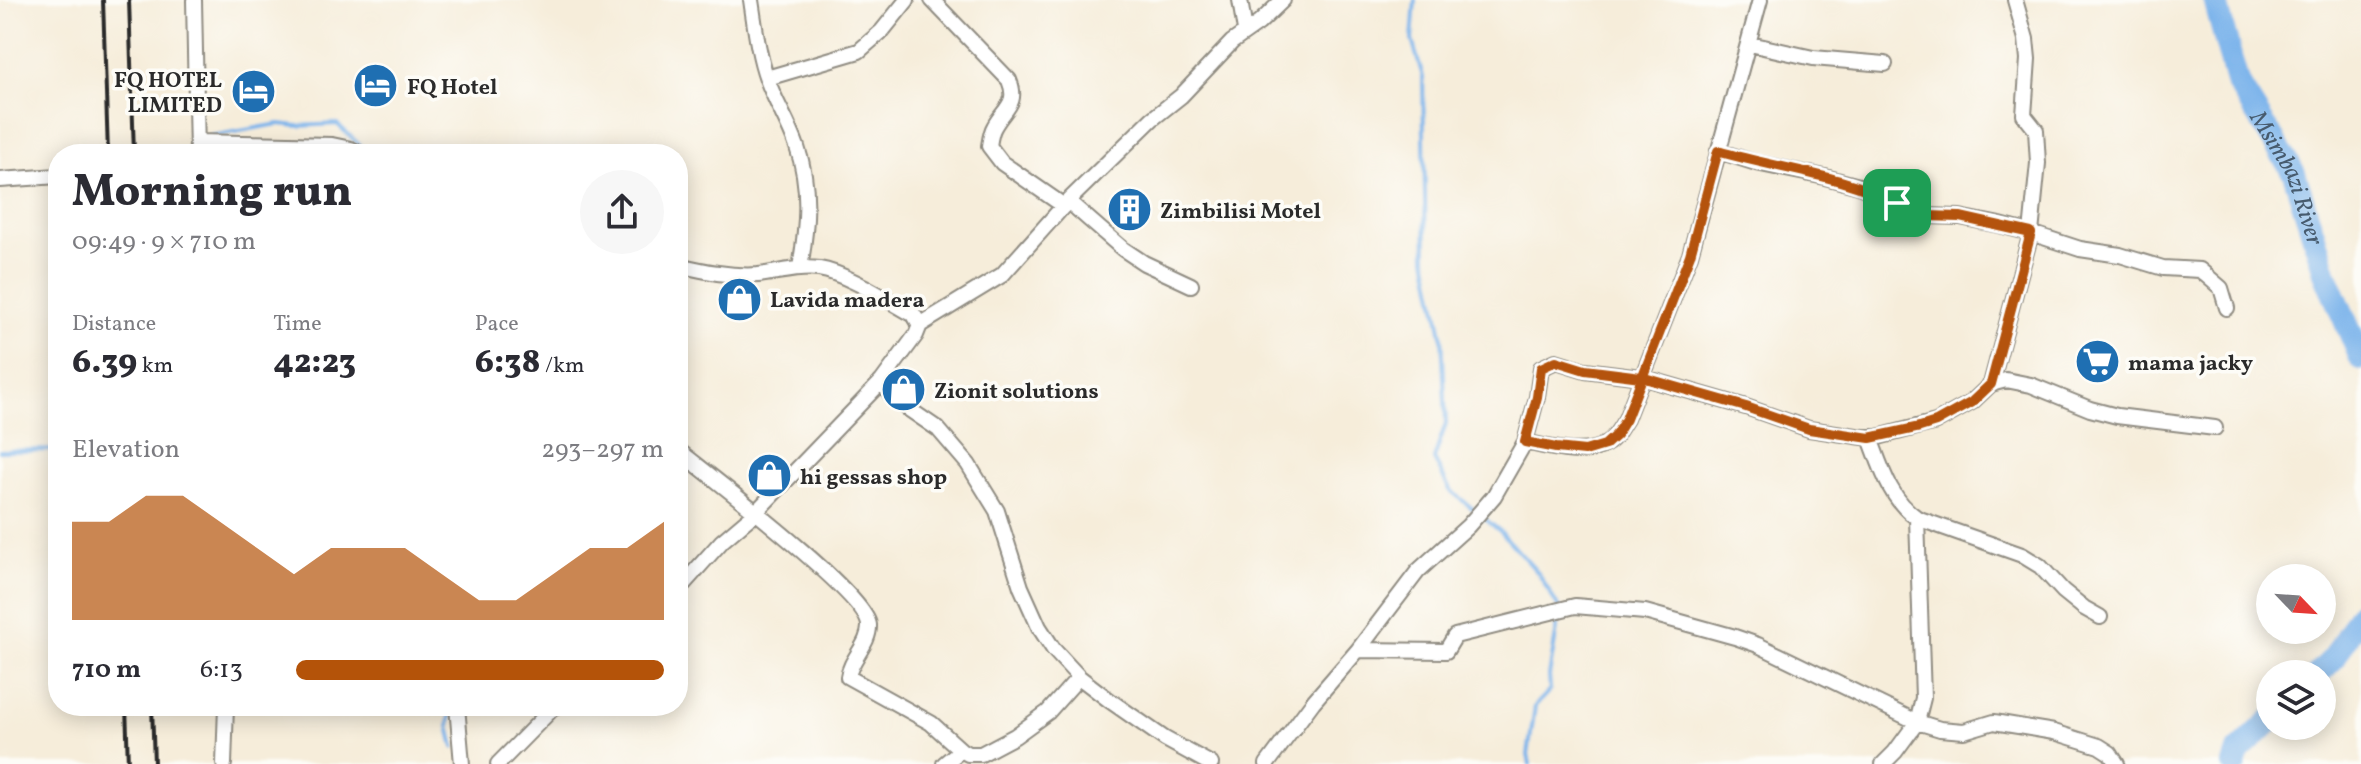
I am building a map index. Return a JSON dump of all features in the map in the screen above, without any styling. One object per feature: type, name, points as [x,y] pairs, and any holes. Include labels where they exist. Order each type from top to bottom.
[{"type":"street","points":[[194,0],[197,144]]},
{"type":"street","points":[[751,0],[767,78],[804,170],[807,198],[800,268]]},
{"type":"street","points":[[767,78],[859,51],[882,31],[907,0]]},
{"type":"street","points":[[932,0],[1009,80],[1014,91],[1011,102],[993,128],[989,146],[1002,163],[1066,203],[1144,263],[1191,285]]},
{"type":"street","points":[[1240,0],[1245,31]]},
{"type":"street","points":[[688,579],[882,381],[920,325],[1002,275],[1066,203],[1152,119],[1181,96],[1232,42],[1259,23],[1283,0]]},
{"type":"street","points":[[1525,442],[1585,451],[1605,445],[1626,419],[1690,255],[1760,0]]},
{"type":"street","points":[[1991,384],[2031,233],[2038,163],[2036,130],[2024,115],[2028,59],[2015,0]]},
{"type":"street","points":[[1750,44],[1813,58],[1885,64]]},
{"type":"street","points":[[1718,151],[1756,163],[1859,186],[1926,216],[1960,217],[2163,268],[2200,270],[2221,288],[2227,308]]},
{"type":"street","points":[[0,180],[48,177]]},
{"type":"street","points":[[688,267],[745,275],[800,268],[821,269],[914,315],[920,325]]},
{"type":"street","points":[[1267,764],[1418,571],[1468,526],[1494,496],[1525,442],[1541,368],[1556,361],[1585,370],[1641,377],[1809,429],[1870,438],[1936,422],[1972,402],[1991,384],[2000,380],[2017,381],[2117,416],[2215,428]]},
{"type":"street","points":[[882,381],[894,399],[938,429],[968,464],[997,511],[1021,587],[1039,627],[1054,650],[1079,677],[1165,739],[1211,764]]},
{"type":"street","points":[[1870,438],[1900,505],[1917,518],[2022,555],[2040,566],[2084,608],[2100,617]]},
{"type":"street","points":[[688,458],[830,574],[866,615],[869,628],[848,677],[931,723],[968,754],[981,754],[1015,736],[1048,712],[1079,677]]},
{"type":"street","points":[[1883,764],[1917,722],[1923,698],[1917,518]]},
{"type":"street","points":[[1358,650],[1446,651],[1455,636],[1575,606],[1645,612],[1735,637],[1796,662],[1917,722],[1940,729],[1964,731],[1994,722],[2054,732],[2099,746],[2110,753],[2117,764]]},
{"type":"street","points":[[224,764],[226,716]]},
{"type":"street","points":[[458,716],[462,764]]},
{"type":"street","points":[[498,764],[545,716]]},
{"type":"street","points":[[944,764],[961,750]]},
{"type":"waterway","points":[[1415,0],[1412,40],[1423,77],[1426,258],[1442,335],[1446,423],[1434,459],[1450,490],[1501,532],[1538,573],[1560,610],[1549,676],[1550,690],[1535,706],[1528,755],[1530,764]]},
{"type":"waterway","name":"Msimbazi River","points":[[2215,0],[2237,82],[2294,173],[2326,275],[2361,358]]},
{"type":"waterway","points":[[211,136],[279,124],[337,124],[359,144]]},
{"type":"waterway","points":[[0,451],[48,450]]},
{"type":"waterway","name":"Msimbazi River","points":[[2332,660],[2361,612]]},
{"type":"waterway","points":[[450,716],[454,747]]},
{"type":"waterway","name":"Msimbazi River","points":[[2234,764],[2238,752],[2256,735]]},
{"type":"railway","points":[[103,0],[108,144]]},
{"type":"railway","points":[[129,0],[134,144]]},
{"type":"railway","points":[[126,716],[128,764]]},
{"type":"railway","points":[[152,716],[154,764]]},
{"type":"place","name":"FQ Hotel","points":[[376,86]]},
{"type":"place","name":"FQ HOTEL LIMITED","points":[[253,92]]},
{"type":"place","name":"Zimbilisi Motel","points":[[1129,210]]},
{"type":"place","name":"Lavida madera","points":[[739,299]]},
{"type":"place","name":"mama jacky","points":[[2097,362]]},
{"type":"place","name":"Zionit solutions","points":[[903,390]]},
{"type":"place","name":"hi gessas shop","points":[[769,476]]},
{"type":"route","points":[[1897,203],[1859,186],[1756,163],[1718,151],[1690,255],[1641,377],[1626,419],[1616,435],[1605,445],[1585,451],[1525,442],[1541,368],[1556,361],[1585,370],[1641,377],[1809,429],[1870,438],[1936,422],[1972,402],[1991,384],[2031,233],[1960,217],[1926,216],[1897,203]]}]
